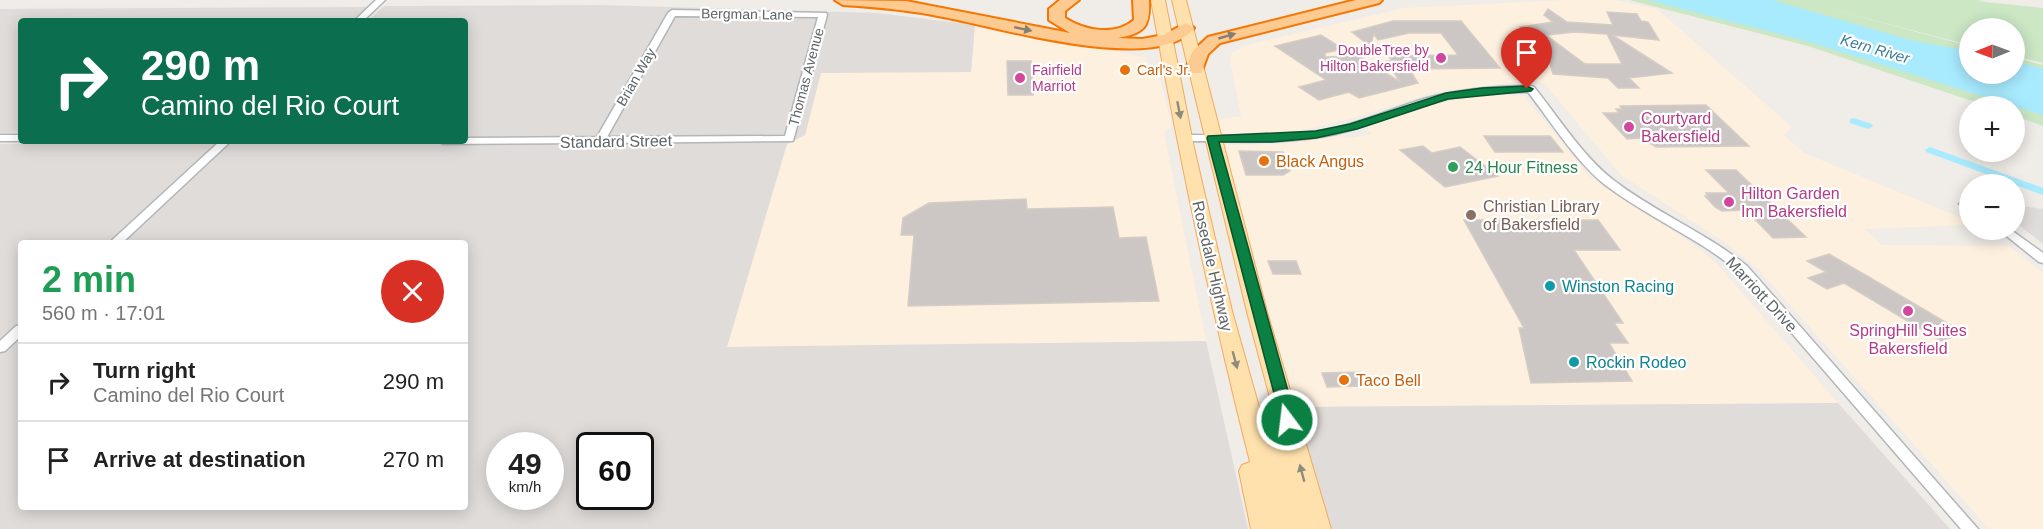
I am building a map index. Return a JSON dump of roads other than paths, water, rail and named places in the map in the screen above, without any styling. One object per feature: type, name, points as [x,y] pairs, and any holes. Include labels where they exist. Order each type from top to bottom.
[{"type":"highway","points":[[843,0],[909,6],[1098,43],[1165,43],[1177,38],[1186,28]]},
{"type":"highway","points":[[1071,0],[1057,9],[1057,20],[1075,30],[1097,34],[1121,32],[1138,25],[1142,21],[1141,0]]},
{"type":"highway","points":[[1195,69],[1200,52],[1214,40],[1374,0]]},
{"type":"main road","name":"Rosedale Highway","points":[[1158,0],[1184,138],[1222,311],[1279,529]]},
{"type":"main road","name":"Rosedale Highway","points":[[1179,0],[1257,312],[1318,529]]},
{"type":"main road","points":[[1248,409],[1245,440],[1264,529]]},
{"type":"main road","points":[[1248,409],[1263,426],[1276,447],[1298,529]]},
{"type":"street","points":[[361,18],[381,0]]},
{"type":"street","name":"Bergman Lane","points":[[672,13],[823,15]]},
{"type":"street","name":"Brian Way","points":[[599,142],[672,13]]},
{"type":"street","name":"Thomas Avenue","points":[[789,139],[823,15]]},
{"type":"street","name":"Marriott Drive","points":[[1212,138],[1272,138],[1316,134],[1353,127],[1446,96],[1482,91],[1531,89],[1600,175],[1646,207],[1714,246],[1743,269],[1970,529]]},
{"type":"street","points":[[0,138],[18,138]]},
{"type":"street","points":[[1184,138],[1212,138]]},
{"type":"street","name":"Standard Street","points":[[468,141],[789,139]]},
{"type":"street","points":[[118,240],[223,144]]},
{"type":"street","points":[[2017,240],[2043,260]]},
{"type":"street","points":[[0,348],[18,332]]},
{"type":"water","name":"Kern River","points":[[1648,0],[1772,0],[1910,40],[1959,49],[1959,84],[2025,84],[2025,64],[2043,69],[2043,115],[2025,109],[2025,96],[1982,96],[1806,41]]},
{"type":"waterway","points":[[1854,121],[1868,126]]},
{"type":"waterway","points":[[1930,150],[2043,192]]},
{"type":"place","name":"DoubleTree by Hilton Bakersfield","points":[[1441,58]]},
{"type":"place","name":"Carl's Jr.","points":[[1125,70]]},
{"type":"place","name":"Fairfield Marriot","points":[[1020,78]]},
{"type":"place","name":"Courtyard Bakersfield","points":[[1629,127]]},
{"type":"place","name":"Black Angus","points":[[1264,161]]},
{"type":"place","name":"24 Hour Fitness","points":[[1453,167]]},
{"type":"place","name":"Hilton Garden Inn Bakersfield","points":[[1729,202]]},
{"type":"place","name":"Christian Library of Bakersfield","points":[[1471,215]]},
{"type":"place","name":"Winston Racing","points":[[1550,286]]},
{"type":"place","name":"SpringHill Suites Bakersfield","points":[[1908,311]]},
{"type":"place","name":"Rockin Rodeo","points":[[1574,362]]},
{"type":"place","name":"Taco Bell","points":[[1344,380]]}]
